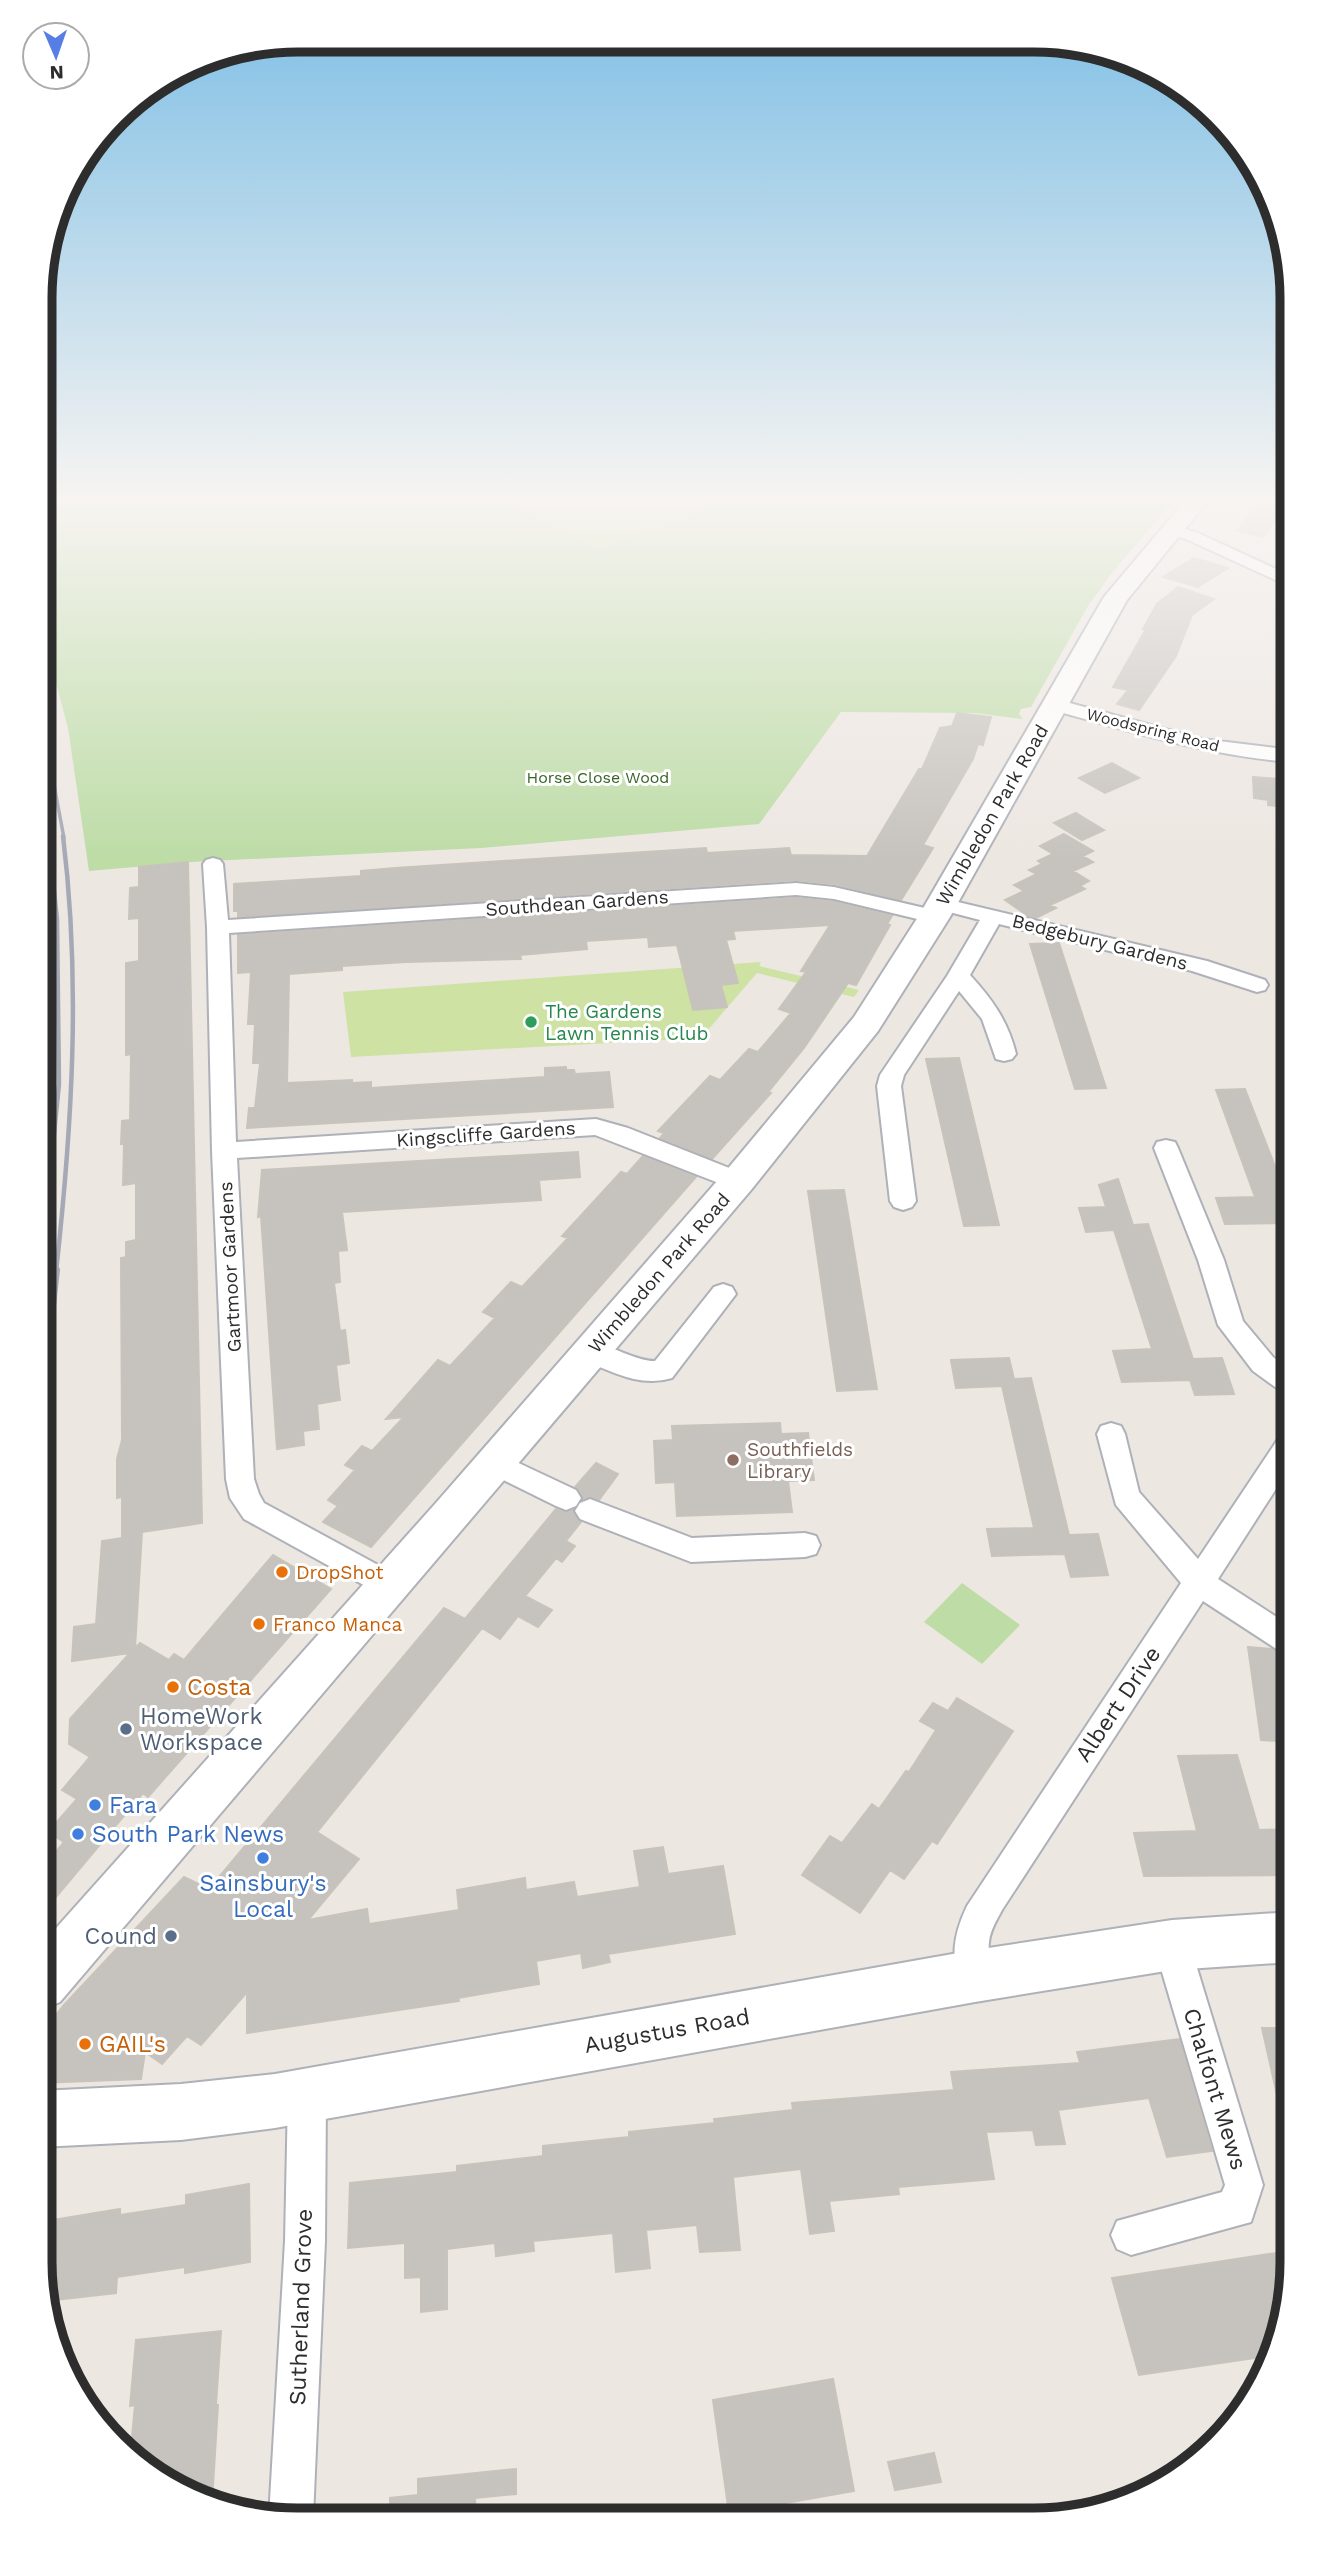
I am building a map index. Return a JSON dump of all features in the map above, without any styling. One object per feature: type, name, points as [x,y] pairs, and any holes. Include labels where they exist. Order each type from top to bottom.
[{"type":"street","name":"Wimbledon Park Road","points":[[52,1971],[738,1181],[866,1024],[938,911],[1102,621]]},
{"type":"street","name":"Woodspring Road","points":[[1055,705],[1187,741],[1229,750],[1280,755]]},
{"type":"street","name":"Gartmoor Gardens","points":[[213,864],[218,927],[224,1151],[240,1479],[245,1499],[254,1511],[389,1586]]},
{"type":"street","name":"Southdean Gardens","points":[[218,927],[796,889],[938,911]]},
{"type":"street","name":"Bedgebury Gardens","points":[[938,911],[993,916],[1199,966],[1258,985]]},
{"type":"street","points":[[903,1201],[889,1086],[892,1075],[958,976],[993,916]]},
{"type":"street","points":[[958,976],[990,1010],[1000,1033],[1004,1054]]},
{"type":"street","name":"Kingscliffe Gardens","points":[[224,1151],[596,1128],[619,1133],[738,1181]]},
{"type":"street","points":[[1166,1148],[1211,1260],[1231,1325],[1263,1364],[1280,1376]]},
{"type":"street","points":[[591,1352],[639,1371],[662,1371],[723,1294]]},
{"type":"street","points":[[1111,1434],[1126,1497],[1200,1583],[1280,1635]]},
{"type":"street","name":"Albert Drive","points":[[975,1976],[968,1952],[976,1924],[990,1898],[1280,1460]]},
{"type":"street","points":[[495,1463],[578,1504],[691,1550],[805,1545]]},
{"type":"street","name":"Augustus Road","points":[[52,2118],[181,2112],[307,2096],[975,1976],[1172,1945],[1280,1938]]},
{"type":"street","name":"Chalfont Mews","points":[[1131,2235],[1237,2208],[1244,2185],[1172,1945]]},
{"type":"street","name":"Sutherland Grove","points":[[292,2508],[305,2241],[307,2096]]},
{"type":"green space","name":"Horse Close Wood","points":[[52,621],[1079,621],[1031,707],[1021,709],[1019,714],[1023,719],[975,713],[841,712],[759,824],[481,848],[191,862],[89,871],[68,728],[52,668]]},
{"type":"green space","name":"The Gardens Lawn Tennis Club","points":[[761,962],[759,966],[859,990],[854,997],[757,973],[701,1038],[351,1057],[343,992]]},
{"type":"green space","points":[[962,1583],[1020,1625],[982,1664],[924,1622]]},
{"type":"building","points":[[1147,621],[1189,621],[1176,656],[1139,710],[1117,704],[1128,690],[1113,687],[1146,629],[1143,629]]},
{"type":"building","points":[[957,713],[991,717],[983,745],[978,744],[973,759],[923,845],[933,848],[901,900],[835,884],[796,880],[238,917],[238,911],[234,911],[234,884],[361,876],[361,871],[395,868],[706,848],[707,853],[789,848],[791,855],[867,856],[919,769],[922,769],[940,728],[952,726]]},
{"type":"building","points":[[1112,763],[1139,778],[1105,793],[1079,778]]},
{"type":"building","points":[[1253,777],[1280,779],[1280,806],[1268,805],[1268,800],[1254,798]]},
{"type":"building","points":[[1076,813],[1104,830],[1082,840],[1054,823]]},
{"type":"building","points":[[1064,834],[1093,851],[1083,856],[1093,862],[1073,871],[1089,881],[1080,886],[1085,889],[1050,905],[1056,908],[1036,918],[1028,916],[1005,900],[1024,891],[1014,885],[1037,874],[1029,870],[1042,864],[1038,861],[1053,854],[1040,846]]},
{"type":"building","points":[[188,862],[202,1523],[142,1532],[135,1648],[140,1643],[169,1660],[174,1654],[184,1660],[273,1555],[331,1589],[148,1797],[143,1793],[52,1902],[52,1857],[64,1842],[52,1834],[52,1827],[77,1799],[62,1790],[90,1757],[69,1744],[70,1719],[130,1653],[72,1661],[74,1627],[96,1624],[102,1541],[122,1538],[122,1497],[117,1498],[117,1459],[122,1440],[121,1258],[126,1257],[126,1242],[136,1240],[136,1183],[123,1185],[124,1144],[121,1144],[122,1121],[130,1120],[131,1054],[126,1055],[126,963],[139,961],[139,918],[129,919],[130,888],[139,887],[139,867]]},
{"type":"building","points":[[796,898],[834,902],[892,916],[887,924],[890,925],[856,985],[848,983],[804,1048],[768,1092],[771,1093],[712,1159],[660,1138],[664,1133],[658,1131],[710,1076],[720,1080],[749,1049],[758,1052],[791,1013],[779,1009],[806,972],[801,971],[830,925],[733,931],[735,939],[726,940],[738,983],[721,985],[727,1007],[693,1010],[677,945],[649,947],[648,937],[586,941],[587,949],[520,955],[521,959],[342,966],[342,970],[289,974],[287,1083],[352,1080],[352,1083],[371,1082],[371,1088],[545,1077],[545,1068],[566,1067],[566,1070],[574,1070],[575,1074],[609,1072],[613,1107],[247,1128],[249,1108],[255,1108],[260,1063],[253,1063],[255,1024],[248,1024],[251,972],[238,973],[238,935]]},
{"type":"building","points":[[1059,943],[1106,1088],[1075,1089],[1030,944]]},
{"type":"building","points":[[959,1058],[999,1225],[964,1226],[926,1059]]},
{"type":"building","points":[[1245,1089],[1280,1179],[1280,1223],[1225,1224],[1216,1198],[1255,1197],[1216,1090]]},
{"type":"building","points":[[578,1152],[580,1177],[539,1180],[541,1200],[342,1212],[347,1250],[338,1251],[340,1282],[334,1283],[340,1331],[345,1330],[349,1363],[336,1365],[340,1400],[317,1404],[319,1429],[303,1431],[304,1445],[277,1449],[261,1216],[258,1217],[262,1170]]},
{"type":"building","points":[[643,1156],[696,1177],[371,1547],[323,1522],[338,1506],[328,1500],[355,1470],[345,1465],[362,1446],[372,1451],[404,1417],[386,1419],[438,1360],[450,1366],[495,1318],[483,1312],[511,1282],[522,1287],[568,1238],[562,1236],[621,1172],[627,1174]]},
{"type":"building","points":[[1118,1179],[1133,1225],[1148,1224],[1193,1359],[1222,1358],[1234,1394],[1195,1395],[1190,1380],[1122,1382],[1113,1351],[1152,1349],[1114,1230],[1086,1232],[1079,1208],[1106,1207],[1099,1185]]},
{"type":"building","points":[[844,1190],[877,1389],[837,1391],[808,1191]]},
{"type":"building","points":[[1009,1358],[1014,1379],[1031,1378],[1069,1535],[1098,1534],[1108,1575],[1071,1577],[1065,1554],[992,1556],[987,1529],[1034,1528],[1002,1386],[956,1388],[951,1360]]},
{"type":"building","name":"Southfields Library","points":[[780,1423],[781,1434],[808,1433],[814,1480],[788,1481],[792,1512],[677,1516],[675,1482],[656,1483],[654,1441],[673,1440],[672,1426]]},
{"type":"building","points":[[596,1463],[618,1474],[599,1500],[591,1497],[583,1499],[575,1487]]},
{"type":"building","points":[[556,1509],[565,1512],[573,1510],[581,1522],[566,1541],[575,1546],[562,1562],[556,1558],[525,1596],[552,1610],[538,1627],[518,1616],[500,1639],[482,1628],[317,1832],[359,1859],[308,1920],[367,1909],[369,1924],[459,1910],[457,1890],[525,1878],[526,1890],[574,1882],[577,1897],[640,1887],[634,1851],[663,1847],[668,1874],[723,1866],[735,1934],[608,1954],[610,1962],[583,1968],[581,1953],[536,1961],[539,1984],[458,1998],[459,2001],[247,2033],[247,1992],[201,2045],[187,2036],[162,2064],[145,2052],[141,2079],[52,2083],[52,2020],[64,2005],[184,1877],[209,1889],[444,1608],[465,1619]]},
{"type":"building","points":[[1248,1647],[1272,1649],[1280,1653],[1280,1741],[1261,1740]]},
{"type":"building","points":[[957,1698],[1013,1731],[937,1844],[932,1841],[904,1879],[890,1870],[860,1913],[802,1875],[830,1836],[842,1843],[872,1804],[879,1809],[906,1771],[909,1772],[936,1730],[920,1721],[933,1703],[948,1711]]},
{"type":"building","points":[[1237,1755],[1259,1830],[1280,1829],[1280,1875],[1144,1876],[1134,1833],[1197,1831],[1178,1756]]},
{"type":"building","points":[[1262,2028],[1280,2028],[1280,2109]]},
{"type":"building","points":[[1179,2039],[1212,2151],[1167,2157],[1149,2098],[1058,2110],[1065,2144],[1036,2145],[1033,2130],[986,2132],[994,2179],[898,2187],[899,2194],[829,2201],[834,2231],[810,2234],[801,2169],[733,2177],[740,2250],[700,2252],[697,2225],[646,2230],[650,2268],[616,2272],[613,2233],[533,2241],[534,2251],[496,2256],[495,2243],[447,2249],[447,2309],[421,2312],[421,2277],[405,2278],[405,2243],[348,2248],[350,2183],[457,2172],[457,2166],[543,2156],[543,2146],[629,2137],[629,2132],[715,2123],[714,2119],[793,2110],[792,2103],[954,2090],[951,2072],[1080,2063],[1077,2052]]},
{"type":"building","points":[[249,2184],[250,2262],[185,2273],[185,2267],[117,2277],[116,2293],[56,2300],[52,2220],[120,2209],[120,2215],[186,2205],[186,2195]]},
{"type":"building","points":[[1276,2253],[1280,2265],[1280,2278],[1276,2310],[1262,2357],[1139,2375],[1112,2278]]},
{"type":"building","points":[[221,2331],[213,2492],[175,2475],[131,2443],[135,2405],[130,2406],[136,2340]]},
{"type":"building","points":[[833,2379],[854,2491],[757,2508],[728,2508],[713,2400]]},
{"type":"building","points":[[934,2453],[941,2482],[895,2490],[888,2462]]},
{"type":"building","points":[[516,2469],[516,2494],[475,2498],[476,2508],[390,2508],[390,2498],[418,2495],[418,2479]]},
{"type":"railway","points":[[52,774],[64,838]]},
{"type":"railway","points":[[56,1272],[70,1109],[73,1000],[69,891],[63,836]]},
{"type":"railway","points":[[52,873],[57,919],[59,1084],[52,1154]]},
{"type":"railway","points":[[52,1315],[57,1270]]},
{"type":"place","name":"The Gardens Lawn Tennis Club","points":[[531,1022]]},
{"type":"place","name":"Southfields Library","points":[[733,1460]]},
{"type":"place","name":"DropShot","points":[[282,1572]]},
{"type":"place","name":"Franco Manca","points":[[259,1624]]},
{"type":"place","name":"Costa","points":[[173,1687]]},
{"type":"place","name":"HomeWork Workspace","points":[[126,1729]]},
{"type":"place","name":"Fara","points":[[95,1805]]},
{"type":"place","name":"South Park News","points":[[78,1834]]},
{"type":"place","name":"Sainsbury's Local","points":[[263,1858]]},
{"type":"place","name":"Cound","points":[[171,1936]]},
{"type":"place","name":"GAIL's","points":[[85,2044]]}]
